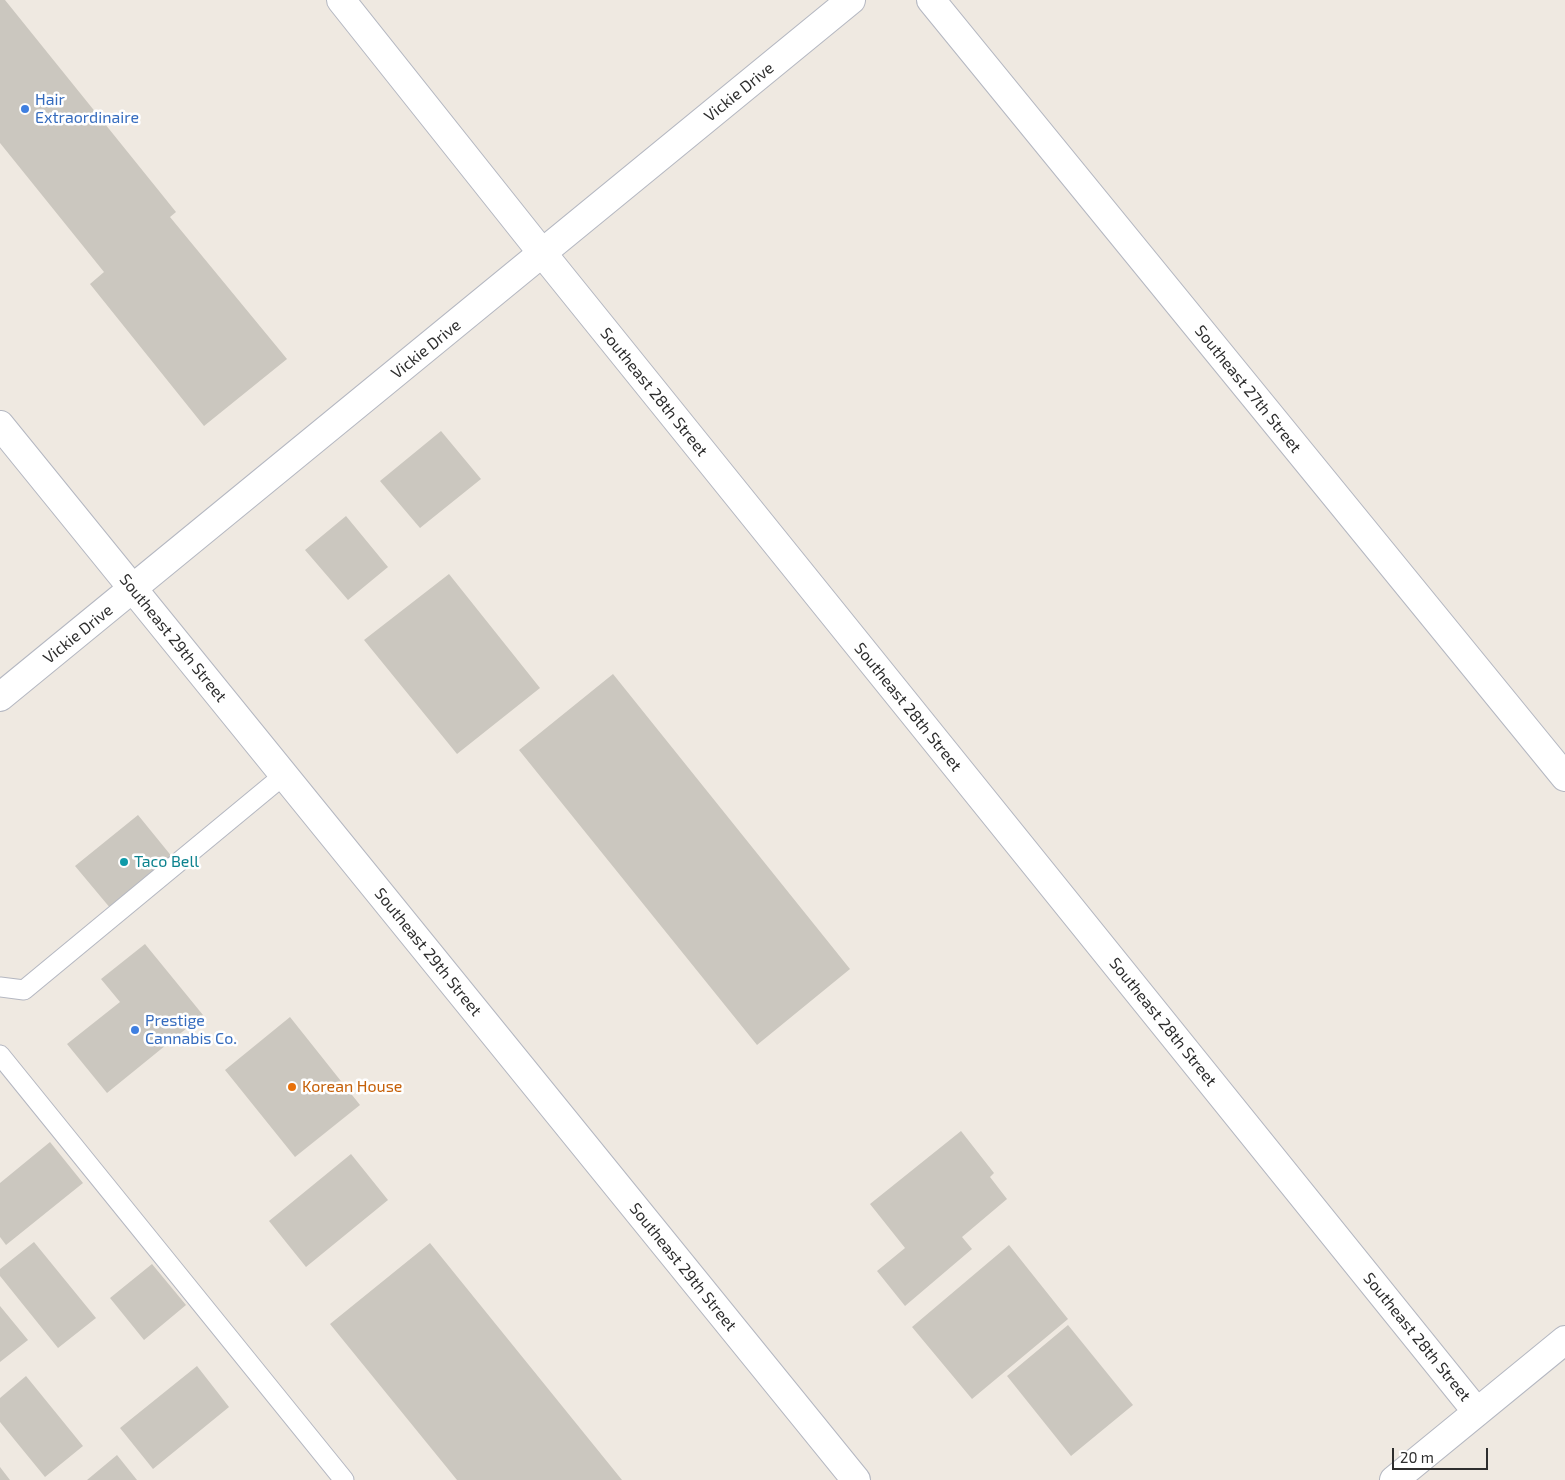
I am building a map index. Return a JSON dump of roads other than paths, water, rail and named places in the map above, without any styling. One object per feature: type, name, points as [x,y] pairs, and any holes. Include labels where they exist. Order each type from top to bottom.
[{"type":"street","name":"Southeast 28th Street","points":[[341,0],[542,254],[1478,1412]]},
{"type":"street","name":"Vickie Drive","points":[[0,697],[851,0]]},
{"type":"street","name":"Southeast 27th Street","points":[[931,0],[1565,777]]},
{"type":"street","name":"Southeast 29th Street","points":[[0,425],[856,1480]]},
{"type":"street","points":[[1394,1480],[1565,1340]]},
{"type":"lane","points":[[0,987],[24,990],[284,776]]},
{"type":"lane","points":[[0,1054],[344,1480]]},
{"type":"place","name":"Hair Extraordinaire","points":[[25,109]]},
{"type":"place","name":"Taco Bell","points":[[124,862]]},
{"type":"place","name":"Prestige Cannabis Co.","points":[[135,1030]]},
{"type":"place","name":"Korean House","points":[[292,1087]]}]
